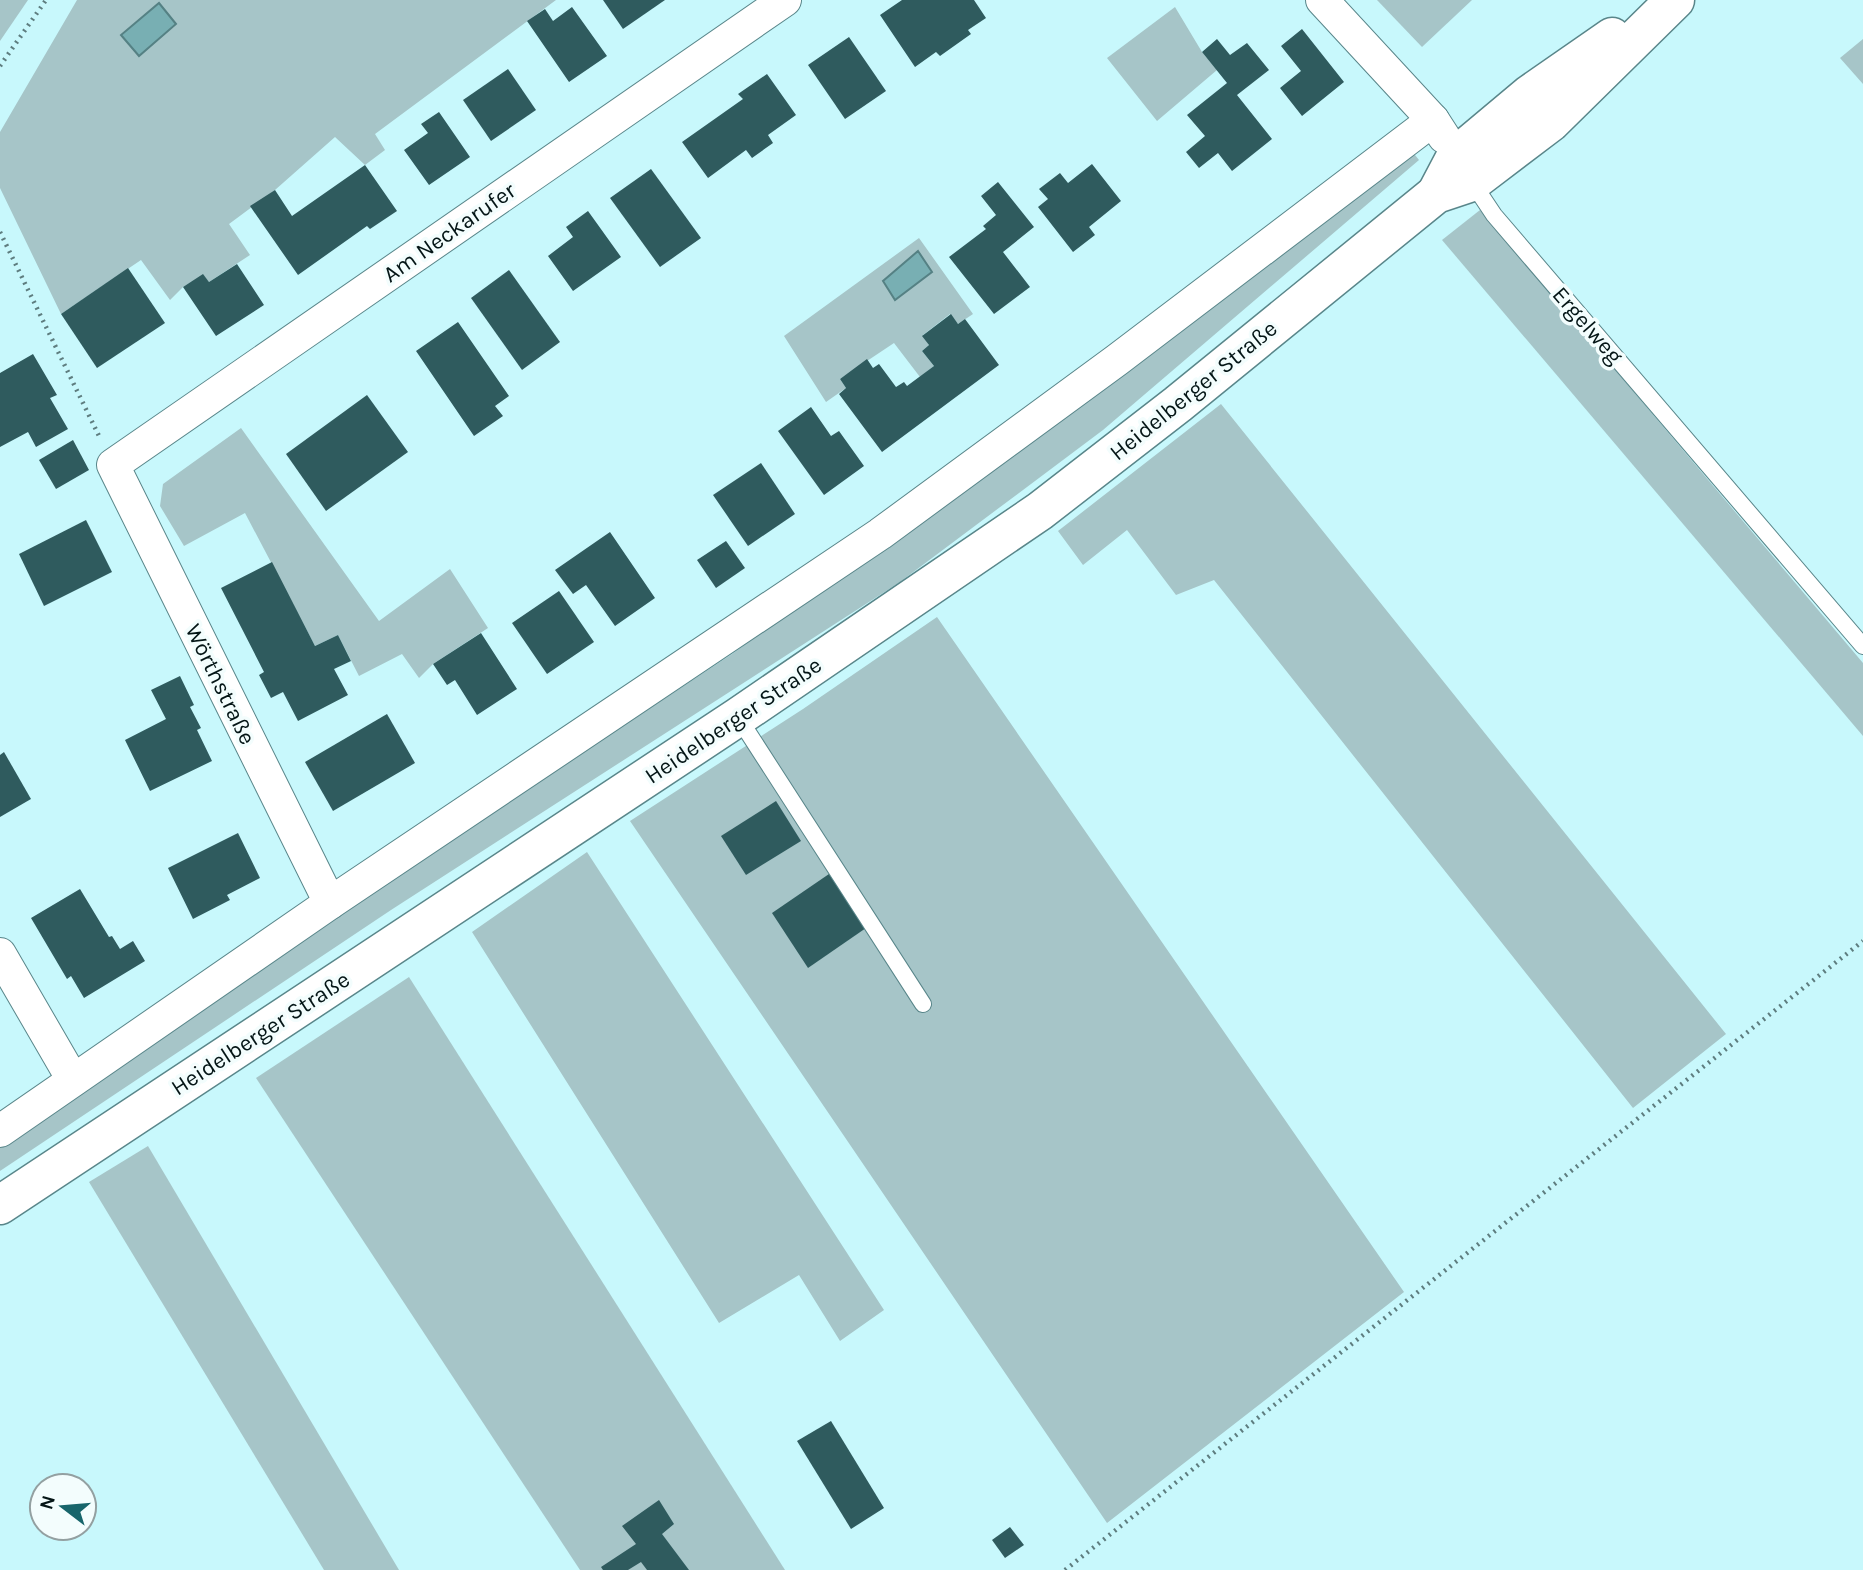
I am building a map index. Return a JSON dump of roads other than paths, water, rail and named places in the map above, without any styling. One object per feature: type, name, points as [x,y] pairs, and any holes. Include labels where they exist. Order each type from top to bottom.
[{"type":"main road","name":"Heidelberger Straße","points":[[0,1205],[738,717],[1040,511],[1178,404],[1436,194],[1464,169],[1530,94],[1664,0]]},
{"type":"main road","name":"Heidelberger Straße","points":[[1464,169],[1551,122],[1675,0]]},
{"type":"street","name":"Am Neckarufer","points":[[113,465],[785,0]]},
{"type":"street","name":"Ergelweg","points":[[1321,0],[1433,120],[1464,169]]},
{"type":"street","points":[[0,1131],[330,903],[880,534],[1117,360],[1433,120]]},
{"type":"street","name":"Wörthstraße","points":[[113,465],[330,903]]},
{"type":"street","points":[[0,954],[73,1080]]},
{"type":"lane","name":"Ergelweg","points":[[1464,169],[1494,215],[1863,646]]},
{"type":"lane","points":[[738,717],[923,1004]]},
{"type":"water","points":[[159,3],[176,24],[139,56],[121,35]]},
{"type":"water","points":[[918,251],[932,272],[895,300],[883,281]]}]
